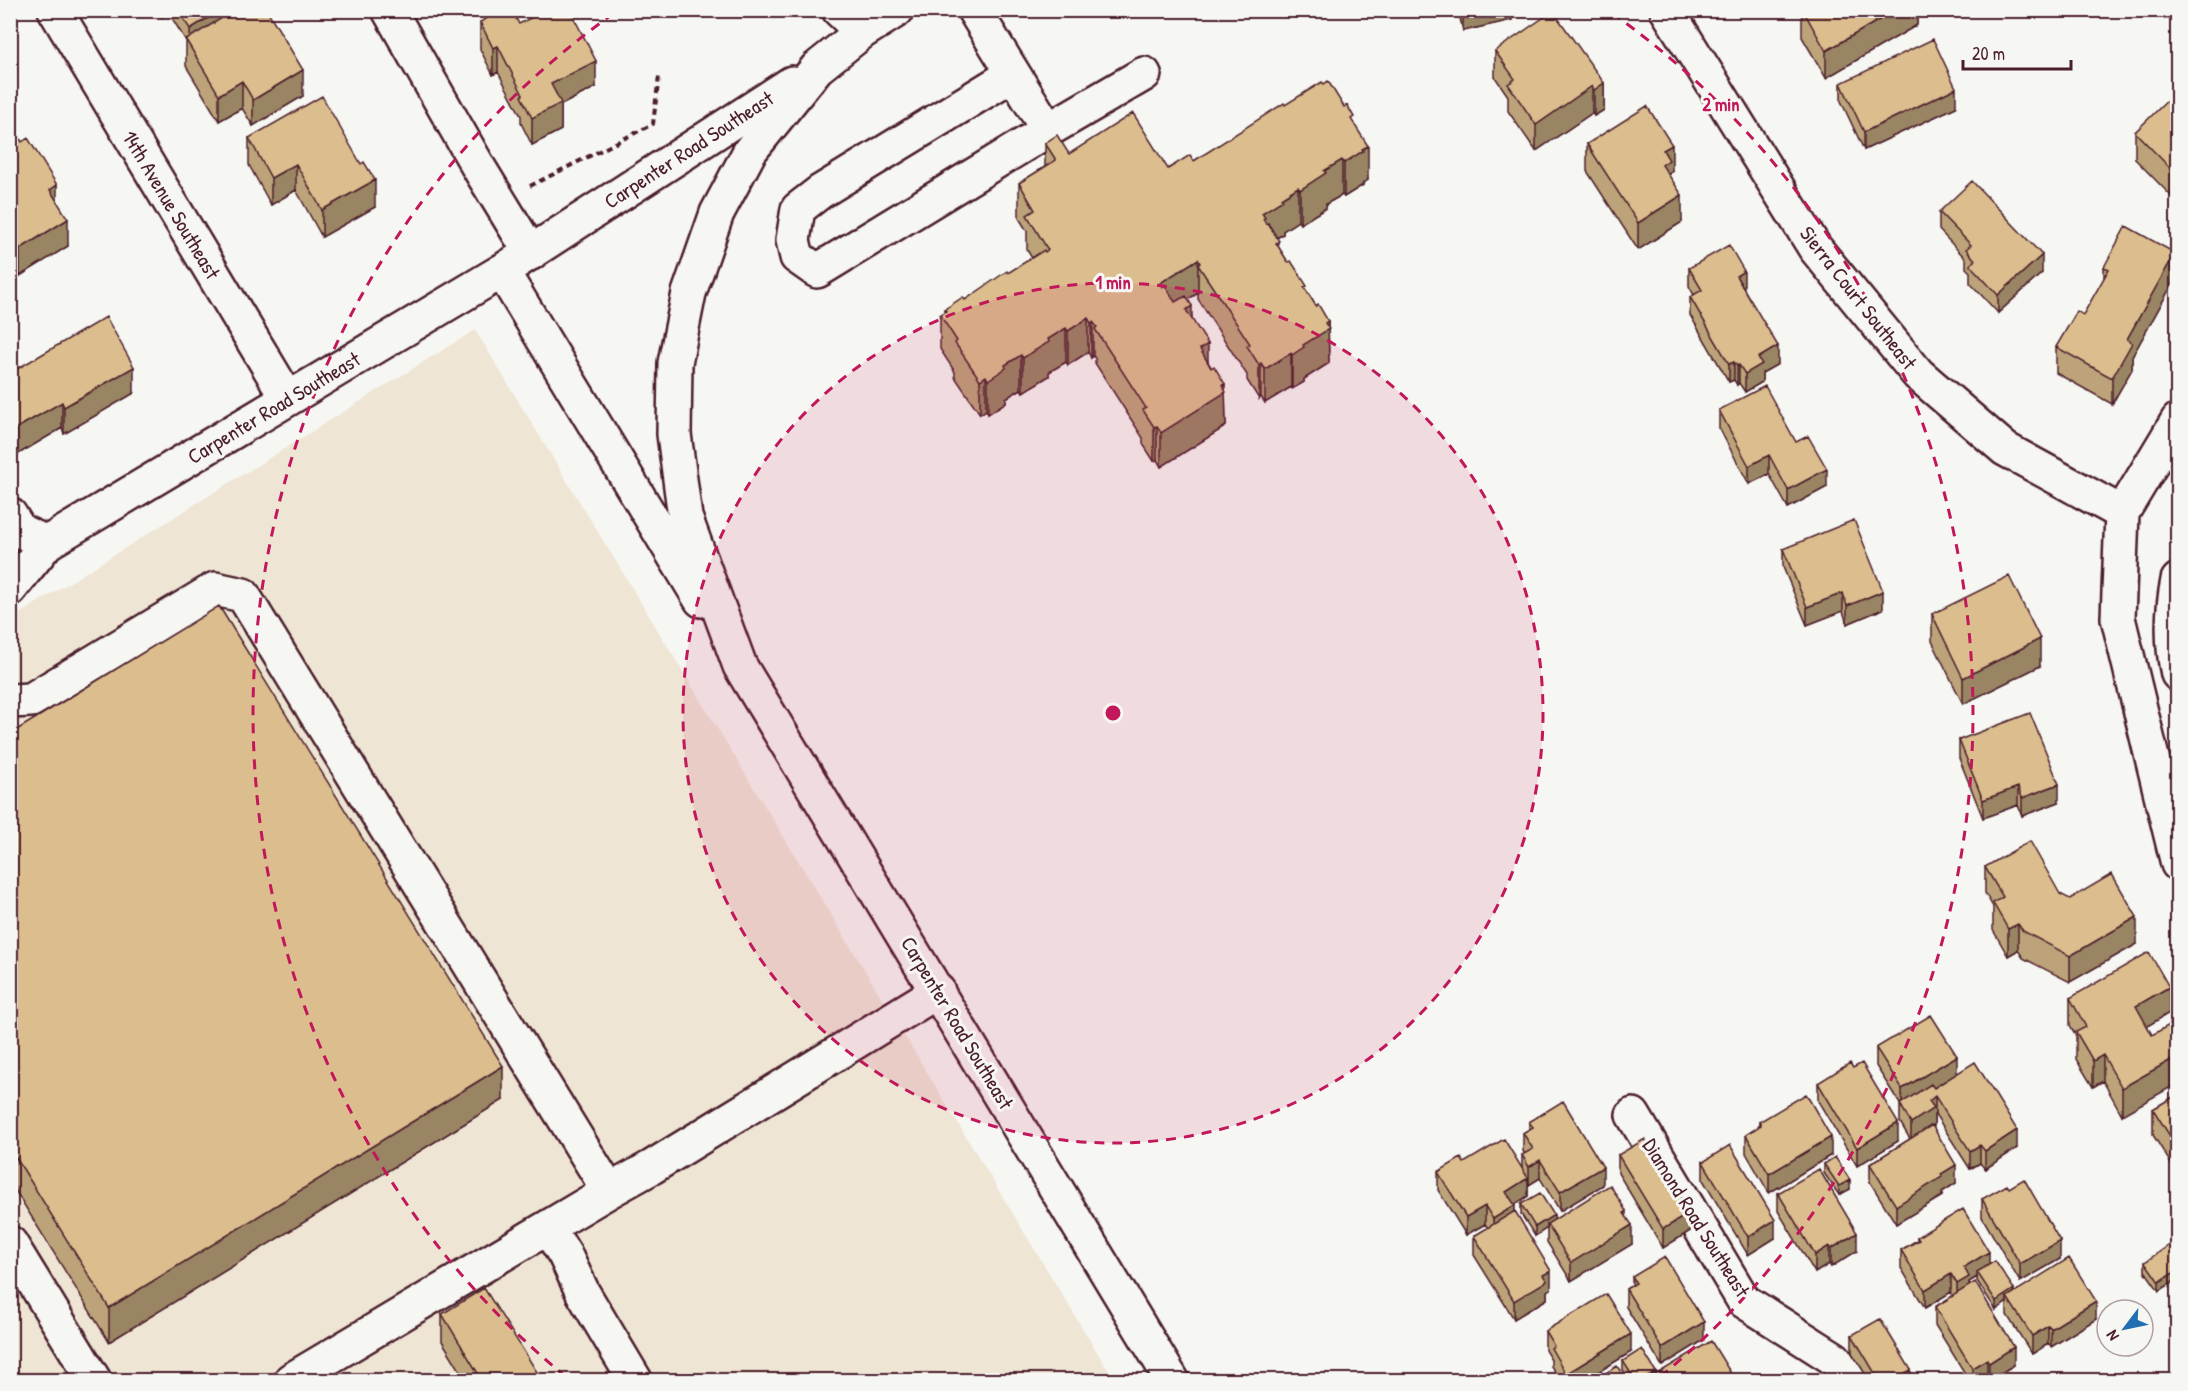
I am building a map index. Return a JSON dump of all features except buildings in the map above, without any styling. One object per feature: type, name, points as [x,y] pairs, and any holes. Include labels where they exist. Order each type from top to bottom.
[{"type":"street","name":"14th Avenue Southeast","points":[[55,10],[288,399]]},
{"type":"street","points":[[389,10],[531,253]]},
{"type":"street","name":"Carpenter Road Southeast","points":[[740,666],[685,517],[674,434],[675,363],[689,293],[717,213],[750,151],[817,68],[850,21],[897,10]]},
{"type":"street","points":[[974,10],[1048,130]]},
{"type":"street","name":"Sierra Court Southeast","points":[[1667,10],[1815,248],[1918,374],[2005,449],[2122,513]]},
{"type":"street","name":"Carpenter Road Southeast","points":[[47,543],[502,271],[817,68]]},
{"type":"street","points":[[1013,74],[820,192],[798,208],[793,240],[797,257],[817,271],[1144,74]]},
{"type":"street","name":"Carpenter Road Southeast","points":[[502,271],[1172,1380]]},
{"type":"street","points":[[2178,420],[2122,513],[2118,618],[2178,864]]},
{"type":"street","points":[[10,515],[20,531],[47,543],[10,589]]},
{"type":"street","points":[[2178,580],[2174,601],[2175,661],[2178,674]]},
{"type":"street","points":[[10,701],[31,699],[215,589],[243,595],[609,1191]]},
{"type":"street","points":[[291,1380],[340,1368],[548,1228],[652,1167],[938,991]]},
{"type":"street","name":"Diamond Road Southeast","points":[[1632,1115],[1744,1301],[1835,1359],[1849,1380]]},
{"type":"street","points":[[548,1228],[565,1255],[582,1293],[635,1380]]},
{"type":"street","points":[[10,1243],[94,1380]]},
{"type":"path","points":[[499,201],[653,124],[659,76]]},
{"type":"shaded area","points":[[475,330],[1114,1380],[11,1380],[11,619]]}]
